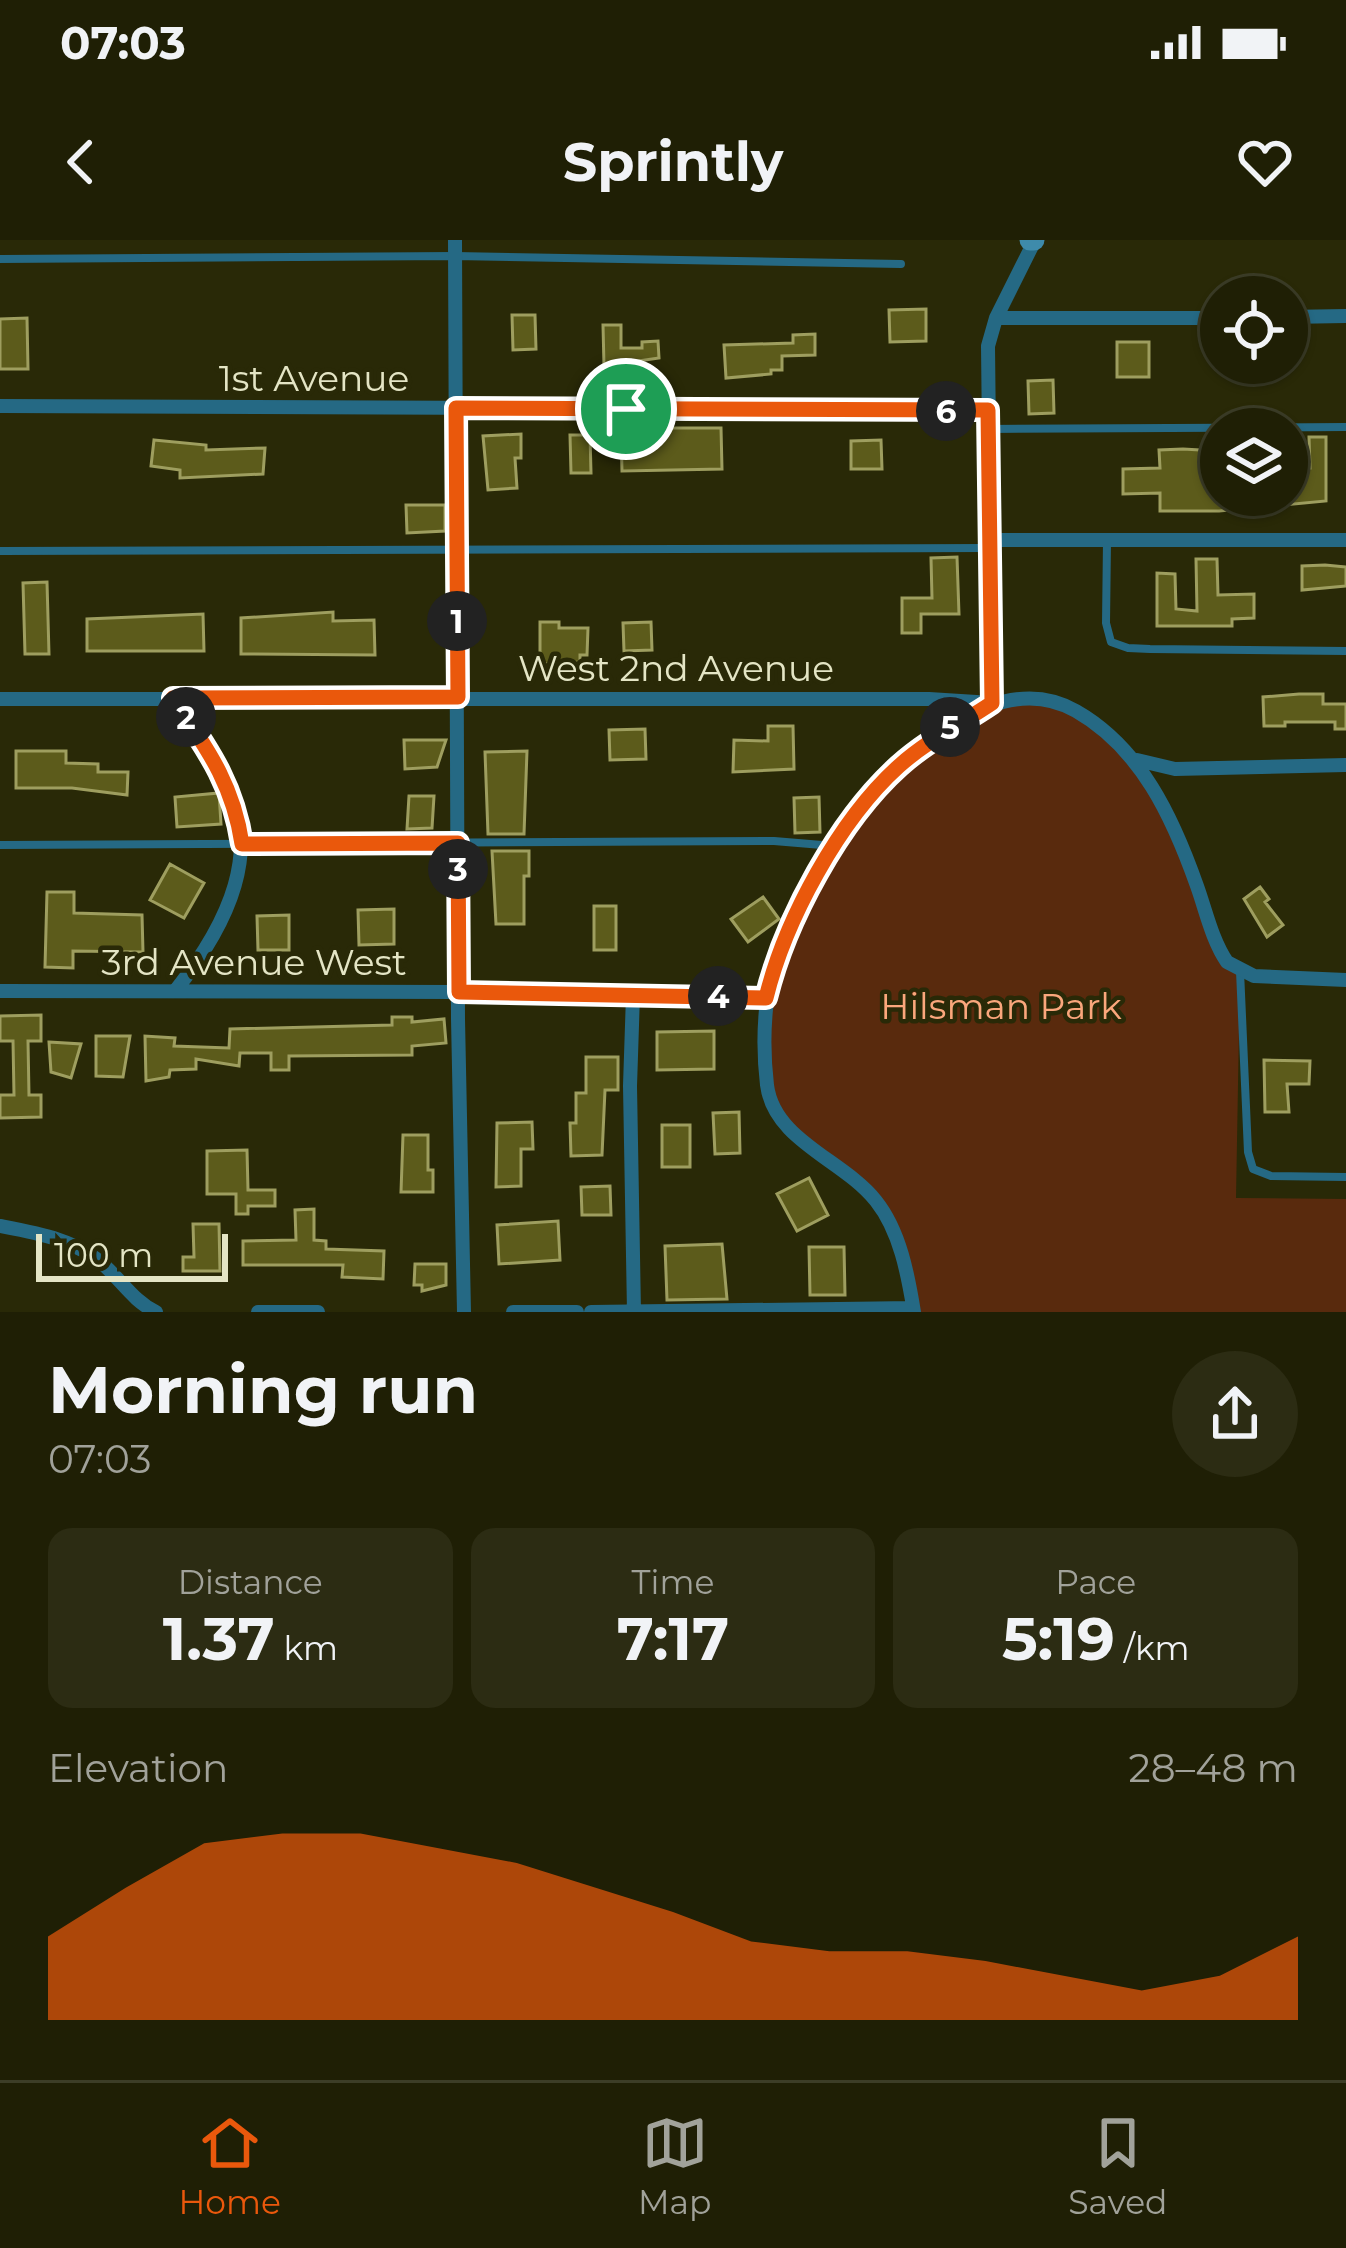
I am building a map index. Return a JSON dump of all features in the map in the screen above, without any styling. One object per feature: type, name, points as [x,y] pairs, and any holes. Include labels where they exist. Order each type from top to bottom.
[{"type":"street","points":[[992,703],[988,346],[996,318],[1033,241]]},
{"type":"street","points":[[455,248],[464,1312]]},
{"type":"street","points":[[1308,317],[1346,316]]},
{"type":"street","points":[[996,318],[1200,318]]},
{"type":"street","name":"1st Avenue","points":[[0,406],[988,410]]},
{"type":"street","points":[[988,544],[1346,540]]},
{"type":"street","name":"West 2nd Avenue","points":[[0,698],[929,699],[992,703]]},
{"type":"street","points":[[173,698],[231,790],[242,844],[230,907],[175,991]]},
{"type":"street","points":[[591,1312],[913,1310],[900,1251],[879,1204],[837,1163],[800,1138],[773,1107],[767,1087],[766,998],[785,932],[836,846],[896,768],[992,703],[1045,700],[1075,710],[1137,760],[1185,851],[1220,953],[1240,971],[1279,979],[1346,980]]},
{"type":"street","points":[[1137,760],[1175,769],[1346,766]]},
{"type":"street","name":"3rd Avenue West","points":[[0,991],[766,998]]},
{"type":"street","points":[[633,994],[634,1311]]},
{"type":"street","points":[[0,1226],[36,1232],[80,1249],[156,1312]]},
{"type":"street","points":[[258,1312],[318,1312]]},
{"type":"street","points":[[513,1312],[577,1312]]},
{"type":"lane","points":[[0,259],[455,248],[902,264]]},
{"type":"lane","points":[[988,429],[1346,427]]},
{"type":"lane","points":[[1107,541],[1106,623],[1111,642],[1150,649],[1346,651]]},
{"type":"lane","points":[[0,551],[988,544]]},
{"type":"lane","points":[[0,844],[773,841],[836,846]]},
{"type":"lane","points":[[1240,971],[1248,1152],[1253,1168],[1271,1176],[1346,1177]]},
{"type":"green space","name":"Hilsman Park","points":[[1044,701],[1074,711],[1129,757],[1184,851],[1220,954],[1240,972],[1236,1198],[1346,1199],[1346,1312],[915,1312],[892,1223],[790,1127],[769,1086],[768,998],[786,933],[821,871],[898,769],[992,704]]},
{"type":"building","points":[[926,309],[926,341],[890,342],[889,310]]},
{"type":"building","points":[[512,315],[535,315],[536,349],[513,350]]},
{"type":"building","points":[[27,318],[28,369],[0,369],[0,319]]},
{"type":"building","points":[[603,325],[621,325],[621,348],[642,348],[642,342],[658,341],[659,358],[604,366]]},
{"type":"building","points":[[815,334],[815,355],[782,356],[782,370],[771,370],[771,374],[726,378],[724,345],[793,343],[793,335]]},
{"type":"building","points":[[1117,342],[1149,342],[1149,377],[1117,377]]},
{"type":"building","points":[[1053,380],[1054,413],[1029,414],[1028,381]]},
{"type":"building","points":[[721,428],[722,469],[622,471],[621,431]]},
{"type":"building","points":[[521,434],[521,458],[515,458],[517,488],[488,490],[483,436]]},
{"type":"building","points":[[570,435],[590,435],[591,473],[571,473]]},
{"type":"building","points":[[1309,437],[1326,437],[1326,501],[1308,503]]},
{"type":"building","points":[[154,440],[206,445],[206,450],[265,448],[263,474],[180,478],[180,470],[151,466]]},
{"type":"building","points":[[881,440],[882,469],[851,469],[851,441]]},
{"type":"building","points":[[1159,450],[1200,450],[1200,511],[1160,511],[1160,493],[1123,494],[1123,469],[1160,468]]},
{"type":"building","points":[[406,505],[445,505],[445,531],[407,533]]},
{"type":"building","points":[[957,557],[959,614],[921,614],[921,633],[902,633],[902,598],[932,598],[931,558]]},
{"type":"building","points":[[1196,559],[1217,559],[1218,595],[1254,594],[1254,618],[1232,619],[1232,626],[1157,626],[1157,573],[1175,574],[1176,609],[1197,611]]},
{"type":"building","points":[[1302,566],[1346,567],[1346,586],[1302,590]]},
{"type":"building","points":[[47,582],[49,654],[25,654],[23,583]]},
{"type":"building","points":[[333,612],[333,621],[374,620],[375,655],[241,654],[241,618]]},
{"type":"building","points":[[203,614],[204,651],[87,651],[87,619]]},
{"type":"building","points":[[540,622],[588,628],[587,655],[580,655],[580,662],[540,664]]},
{"type":"building","points":[[651,622],[652,650],[624,651],[623,623]]},
{"type":"building","points":[[1323,694],[1323,704],[1346,704],[1346,729],[1335,729],[1335,722],[1264,726],[1263,697]]},
{"type":"building","points":[[768,726],[793,726],[794,769],[733,772],[734,740],[768,741]]},
{"type":"building","points":[[645,729],[646,759],[610,760],[609,730]]},
{"type":"building","points":[[404,740],[446,740],[437,767],[405,769]]},
{"type":"building","points":[[16,751],[66,751],[66,763],[98,764],[98,772],[128,772],[127,795],[16,788]]},
{"type":"building","points":[[527,751],[524,834],[488,834],[485,752]]},
{"type":"building","points":[[219,793],[221,824],[177,827],[175,797]]},
{"type":"building","points":[[409,796],[434,796],[432,828],[407,829]]},
{"type":"building","points":[[819,797],[820,832],[795,833],[794,798]]},
{"type":"building","points":[[492,851],[529,851],[524,924],[496,924]]},
{"type":"building","points":[[170,864],[204,883],[184,918],[150,900]]},
{"type":"building","points":[[1260,887],[1283,925],[1267,937],[1244,899]]},
{"type":"building","points":[[47,892],[74,892],[74,913],[142,915],[143,952],[73,951],[73,968],[45,967]]},
{"type":"building","points":[[763,897],[779,919],[748,942],[731,919]]},
{"type":"building","points":[[594,906],[616,906],[616,950],[594,950]]},
{"type":"building","points":[[394,909],[394,944],[359,945],[358,910]]},
{"type":"building","points":[[289,915],[289,950],[258,950],[257,916]]},
{"type":"building","points":[[41,1015],[41,1041],[28,1041],[29,1095],[41,1095],[41,1117],[0,1118],[0,1095],[14,1095],[13,1041],[0,1041],[0,1016]]},
{"type":"building","points":[[392,1017],[412,1017],[412,1022],[444,1019],[446,1043],[412,1046],[412,1055],[289,1056],[289,1070],[271,1070],[271,1053],[240,1053],[239,1066],[196,1059],[196,1069],[170,1070],[169,1077],[146,1081],[145,1036],[175,1038],[174,1046],[229,1048],[230,1029],[392,1025]]},
{"type":"building","points":[[714,1031],[714,1069],[657,1070],[657,1032]]},
{"type":"building","points":[[96,1036],[130,1036],[123,1077],[96,1076]]},
{"type":"building","points":[[49,1042],[81,1044],[71,1078],[51,1072]]},
{"type":"building","points":[[586,1057],[618,1057],[618,1090],[605,1090],[602,1155],[571,1156],[570,1123],[576,1123],[576,1093],[586,1093]]},
{"type":"building","points":[[1264,1060],[1310,1061],[1309,1084],[1287,1084],[1289,1112],[1265,1112]]},
{"type":"building","points":[[739,1112],[740,1153],[715,1154],[713,1113]]},
{"type":"building","points":[[532,1122],[533,1149],[521,1149],[521,1186],[496,1187],[497,1123]]},
{"type":"building","points":[[662,1125],[690,1125],[690,1167],[662,1167]]},
{"type":"building","points":[[403,1135],[428,1135],[433,1192],[401,1192]]},
{"type":"building","points":[[247,1150],[248,1190],[275,1190],[275,1206],[248,1206],[248,1214],[236,1214],[236,1194],[207,1194],[207,1151]]},
{"type":"building","points":[[809,1178],[828,1215],[797,1231],[777,1194]]},
{"type":"building","points":[[610,1186],[611,1215],[582,1215],[581,1187]]},
{"type":"building","points":[[314,1209],[314,1240],[326,1241],[326,1249],[384,1251],[383,1279],[342,1277],[343,1265],[243,1265],[243,1241],[296,1240],[295,1210]]},
{"type":"building","points":[[558,1221],[560,1260],[499,1264],[497,1225]]},
{"type":"building","points":[[193,1224],[219,1224],[220,1271],[183,1271],[183,1257],[194,1257]]},
{"type":"building","points":[[722,1244],[727,1299],[667,1300],[665,1246]]},
{"type":"building","points":[[809,1247],[844,1247],[845,1295],[810,1295]]},
{"type":"building","points":[[415,1264],[446,1264],[446,1285],[422,1291],[422,1285],[414,1285]]},
{"type":"route","points":[[456,408],[626,409],[988,410],[992,703],[924,745],[878,787],[801,901],[785,932],[766,998],[459,992],[458,843],[242,844],[231,790],[173,698],[458,697],[456,408]]}]
